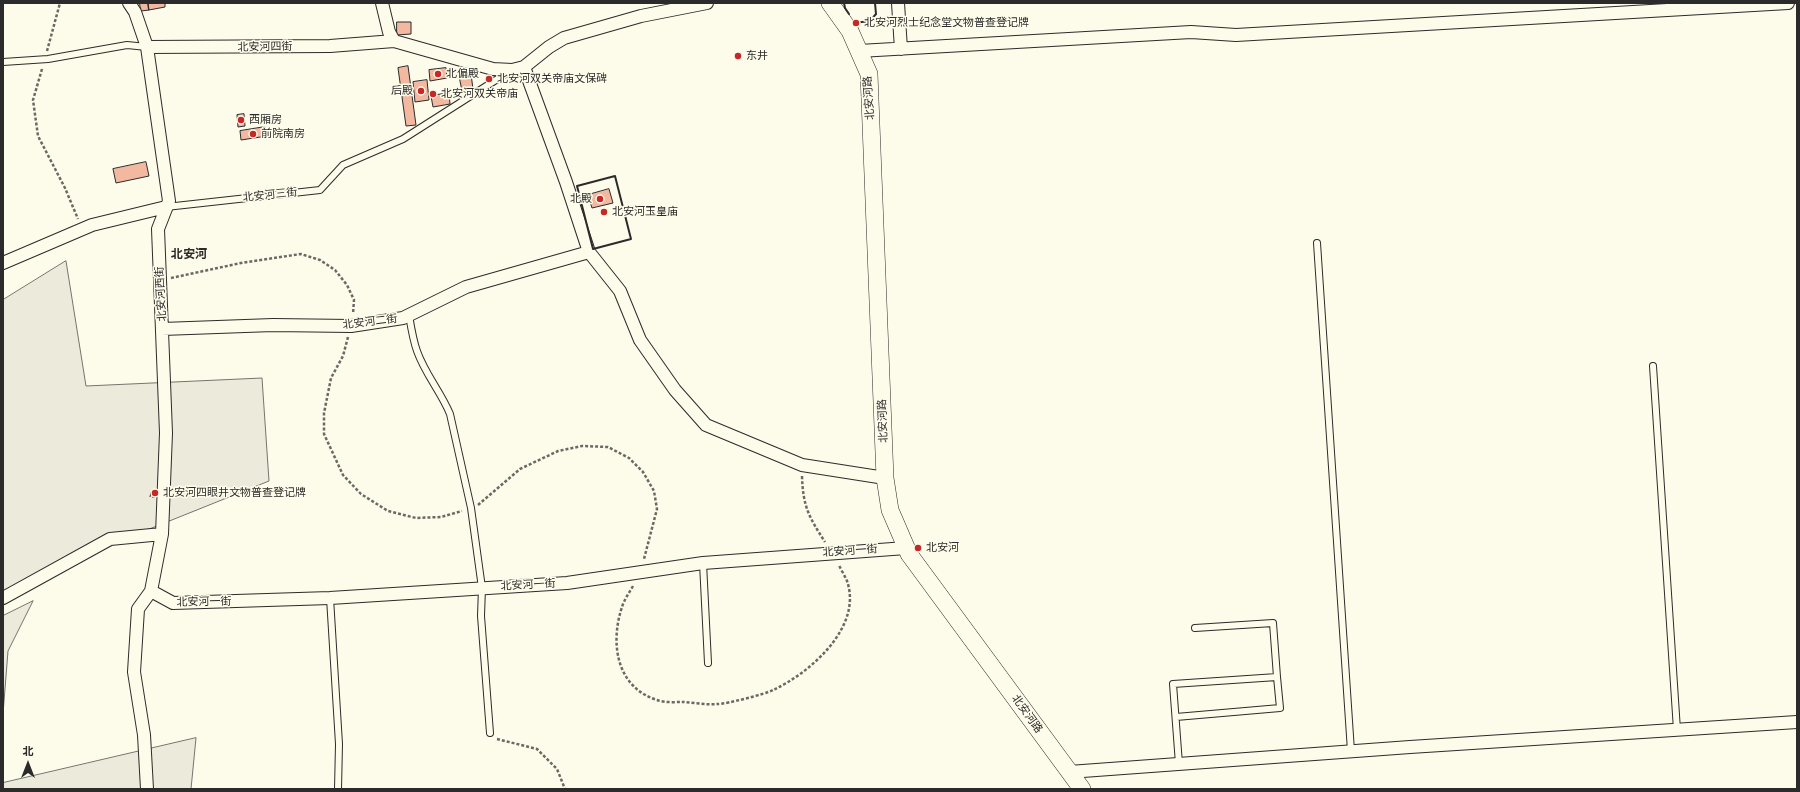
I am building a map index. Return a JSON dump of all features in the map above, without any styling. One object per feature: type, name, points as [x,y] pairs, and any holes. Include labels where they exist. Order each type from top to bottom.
[{"type":"main road","name":"北安河路","points":[[830,3],[850,31],[869,74],[885,478],[890,510],[906,548],[914,560],[1082,789]]},
{"type":"street","name":"北安河西街","points":[[129,3],[135,12],[147,47],[169,201],[158,229],[166,433],[162,534],[151,591]]},
{"type":"street","points":[[382,3],[388,32],[394,41]]},
{"type":"street","points":[[707,3],[641,16],[564,38],[549,47],[524,67],[566,182],[589,252],[620,291],[640,340],[675,390],[706,425],[802,465],[885,478]]},
{"type":"street","points":[[898,3],[901,49]]},
{"type":"street","points":[[860,51],[1191,32],[1236,35],[1788,3]]},
{"type":"street","name":"北安河四街","points":[[147,47],[330,46],[394,41],[493,69],[512,70],[524,67]]},
{"type":"street","name":"北安河三街","points":[[3,263],[92,225],[166,207]]},
{"type":"street","name":"北安河二街","points":[[162,329],[273,325],[351,326],[404,318],[466,287],[589,252]]},
{"type":"street","points":[[3,598],[110,539],[162,534]]},
{"type":"street","name":"北安河一街","points":[[151,591],[173,603],[330,598],[567,583],[704,563],[906,548]]},
{"type":"street","points":[[147,789],[144,735],[134,672],[138,609],[151,591]]},
{"type":"street","points":[[1069,772],[1351,751],[1797,722]]},
{"type":"lane","name":"北安河四街","points":[[3,62],[44,60],[127,45],[147,47]]},
{"type":"lane","name":"北安河三街","points":[[166,207],[320,190],[343,165],[403,139],[512,70]]},
{"type":"lane","points":[[1317,243],[1351,751]]},
{"type":"lane","points":[[409,315],[417,352],[432,382],[445,400],[450,414],[471,508],[482,588],[481,616],[490,733]]},
{"type":"lane","points":[[1653,366],[1677,730]]},
{"type":"lane","points":[[704,563],[708,663]]},
{"type":"lane","points":[[330,598],[340,744],[338,789]]},
{"type":"lane","points":[[1176,717],[1280,708],[1273,622],[1195,628]]},
{"type":"lane","points":[[1179,764],[1173,684],[1277,677]]},
{"type":"path","points":[[60,3],[60,10],[33,100],[38,136],[65,188],[83,230]]},
{"type":"path","points":[[160,280],[188,276],[241,263],[301,254],[320,260],[335,270],[347,285],[354,300],[351,326],[343,356],[331,378],[324,413],[324,434],[343,474],[362,494],[388,511],[416,518],[441,517],[471,508],[480,504],[520,469],[558,451],[582,446],[608,447],[629,458],[643,472],[654,491],[657,509],[640,572],[622,606],[616,634],[617,657],[624,676],[638,690],[658,701],[719,704],[773,691],[806,670],[824,653],[841,632],[849,610],[847,582],[832,553],[809,517],[803,491],[802,465]]},
{"type":"path","points":[[490,733],[496,738],[537,749],[557,769],[565,789]]},
{"type":"shaded area","points":[[66,261],[86,386],[262,378],[269,481],[127,538],[3,599],[3,300]]},
{"type":"shaded area","points":[[33,601],[8,651],[3,714],[3,616]]},
{"type":"shaded area","points":[[196,738],[191,789],[3,789],[3,783]]},
{"type":"building","points":[[140,3],[148,3],[149,10],[141,11]]},
{"type":"building","points":[[148,3],[165,3],[165,7],[149,10]]},
{"type":"building","points":[[397,22],[411,22],[411,34],[397,35]]},
{"type":"building","points":[[408,66],[416,125],[406,126],[398,68]]},
{"type":"building","name":"北偏殿","points":[[446,68],[447,78],[430,81],[429,70]]},
{"type":"building","points":[[471,74],[473,89],[462,91],[459,76]]},
{"type":"building","name":"后殿","points":[[427,80],[429,100],[415,102],[413,82]]},
{"type":"building","points":[[449,93],[450,104],[433,107],[431,96]]},
{"type":"building","name":"西厢房","points":[[244,114],[245,126],[238,127],[237,115]]},
{"type":"building","name":"前院南房","points":[[265,127],[267,136],[241,140],[240,131]]},
{"type":"building","points":[[146,162],[149,176],[116,183],[113,169]]},
{"type":"building","name":"北殿","points":[[609,189],[613,203],[592,208],[588,195]]},
{"type":"fence","points":[[736,53],[741,53],[740,59],[736,58],[736,53]]},
{"type":"fence","points":[[151,492],[155,492],[155,497],[150,497],[151,492]]},
{"type":"wall","points":[[844,3],[849,14]]},
{"type":"wall","points":[[853,21],[854,23],[870,21],[876,14],[875,3]]},
{"type":"wall","points":[[615,176],[631,239],[593,249],[577,186],[615,176]]},
{"type":"place","name":"北安河烈士纪念堂文物普查登记牌","points":[[856,23]]},
{"type":"place","name":"东井","points":[[738,56]]},
{"type":"place","name":"北偏殿","points":[[438,74]]},
{"type":"place","name":"北安河双关帝庙文保碑","points":[[489,79]]},
{"type":"place","name":"后殿","points":[[421,91]]},
{"type":"place","name":"北安河双关帝庙","points":[[433,94]]},
{"type":"place","name":"西厢房","points":[[241,120]]},
{"type":"place","name":"前院南房","points":[[253,134]]},
{"type":"place","name":"北殿","points":[[600,199]]},
{"type":"place","name":"北安河玉皇庙","points":[[604,212]]},
{"type":"place","name":"北安河四眼井文物普查登记牌","points":[[155,493]]},
{"type":"place","name":"北安河","points":[[918,548]]},
{"type":"district","name":"北安河","points":[[189,254]]}]
